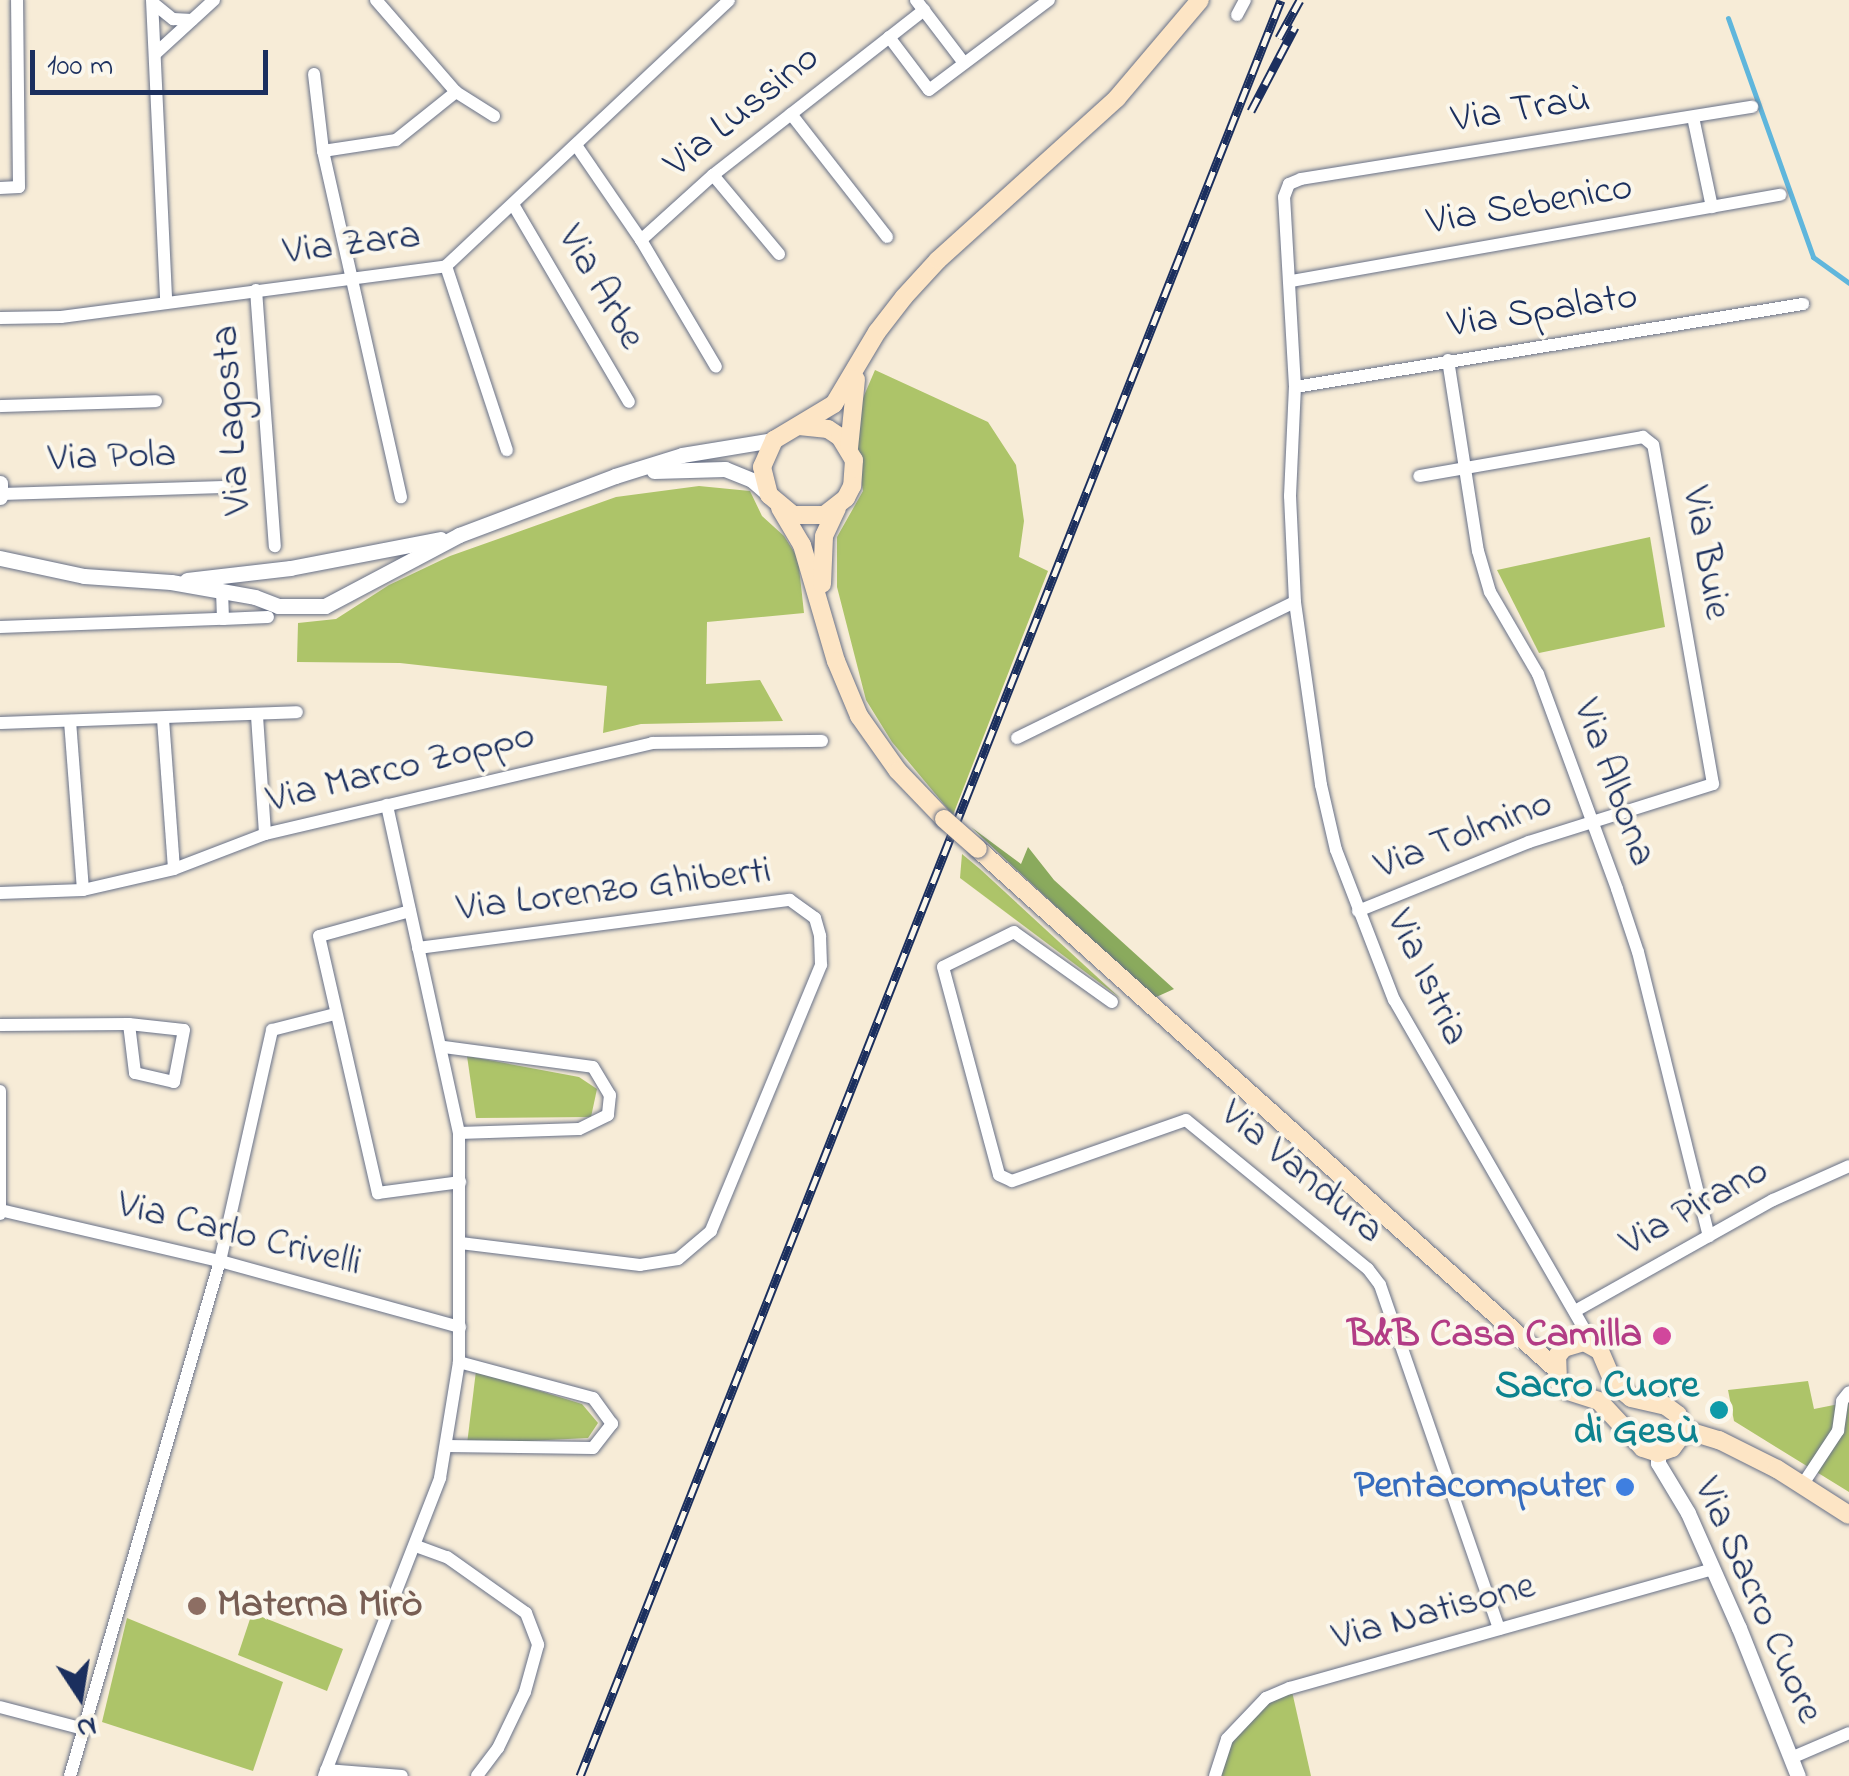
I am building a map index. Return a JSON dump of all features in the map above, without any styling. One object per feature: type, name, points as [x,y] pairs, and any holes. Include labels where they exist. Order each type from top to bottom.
[{"type":"main road","points":[[1200,0],[1189,8],[1118,98],[938,260],[877,332],[834,404],[774,440],[762,467],[774,501],[802,544],[823,605],[836,661],[859,716],[898,771],[944,819],[1554,1367],[1563,1386],[1583,1393],[1613,1412],[1643,1448],[1658,1452],[1677,1442],[1682,1428]]},
{"type":"main road","points":[[823,605],[824,536],[855,473],[849,448],[849,416],[858,369]]},
{"type":"main road","points":[[799,426],[828,428],[849,448]]},
{"type":"main road","points":[[774,501],[808,517],[837,508]]},
{"type":"main road","points":[[1554,1367],[1564,1348],[1584,1342],[1594,1346],[1604,1356],[1606,1370],[1631,1398],[1672,1410],[1682,1428],[1720,1440],[1804,1484],[1849,1515]]},
{"type":"main road","points":[[1583,1393],[1598,1385],[1606,1370]]},
{"type":"main road","points":[[1634,1434],[1637,1416],[1652,1405]]},
{"type":"street","points":[[0,188],[19,186],[17,0]]},
{"type":"street","points":[[155,54],[214,0]]},
{"type":"street","points":[[376,0],[456,92],[494,116]]},
{"type":"street","name":"Via Zara","points":[[0,318],[61,316],[446,266],[729,0]]},
{"type":"street","points":[[889,38],[929,90],[1049,0]]},
{"type":"street","points":[[1237,15],[1245,0]]},
{"type":"street","points":[[152,2],[172,19],[192,20]]},
{"type":"street","points":[[152,2],[166,302]]},
{"type":"street","points":[[920,5],[964,63]]},
{"type":"street","name":"Via Lussino","points":[[640,240],[713,175],[889,38],[920,5]]},
{"type":"street","points":[[314,74],[323,151],[402,497]]},
{"type":"street","points":[[323,151],[396,140],[456,92]]},
{"type":"street","name":"Via Traù","points":[[1301,179],[1752,107]]},
{"type":"street","points":[[791,114],[886,237]]},
{"type":"street","points":[[1693,117],[1712,207]]},
{"type":"street","points":[[576,145],[640,240],[716,367]]},
{"type":"street","points":[[713,175],[779,254]]},
{"type":"street","name":"Via Istria","points":[[1301,179],[1289,184],[1284,196],[1295,387],[1290,496],[1295,602],[1320,785],[1382,976],[1421,1051],[1594,1346]]},
{"type":"street","name":"Via Sebenico","points":[[1291,281],[1780,196]]},
{"type":"street","name":"Via Arbe","points":[[514,206],[629,402]]},
{"type":"street","points":[[446,266],[508,450]]},
{"type":"street","name":"Via Lagosta","points":[[256,290],[275,546]]},
{"type":"street","name":"Via Spalato","points":[[1295,387],[1803,304]]},
{"type":"street","name":"Via Albona","points":[[1448,360],[1478,551],[1490,592],[1538,674],[1638,952],[1709,1236]]},
{"type":"street","points":[[0,406],[156,401]]},
{"type":"street","name":"Via Buie","points":[[1419,476],[1643,437],[1653,446],[1713,784],[1593,822]]},
{"type":"street","points":[[0,558],[84,576],[171,582],[278,606],[325,606],[459,535],[615,476],[682,455],[774,440]]},
{"type":"street","points":[[615,476],[725,469],[752,480],[774,501]]},
{"type":"street","points":[[0,483],[0,496]]},
{"type":"street","name":"Via Pola","points":[[0,496],[225,487]]},
{"type":"street","points":[[171,582],[290,568],[459,535]]},
{"type":"street","points":[[222,592],[222,619]]},
{"type":"street","points":[[1017,738],[1295,602]]},
{"type":"street","points":[[0,627],[268,616]]},
{"type":"street","points":[[0,724],[298,712]]},
{"type":"street","points":[[257,716],[265,834]]},
{"type":"street","points":[[163,719],[174,870]]},
{"type":"street","points":[[70,721],[83,890]]},
{"type":"street","name":"Via Marco Zoppo","points":[[0,893],[83,890],[174,870],[265,834],[652,743],[822,741]]},
{"type":"street","points":[[387,804],[444,1047],[459,1133],[459,1362],[447,1446],[416,1546],[325,1773],[402,1776]]},
{"type":"street","name":"Via Tolmino","points":[[1358,911],[1529,842],[1593,822]]},
{"type":"street","name":"Via Lorenzo Ghiberti","points":[[418,948],[790,900],[815,918],[820,936],[822,965],[710,1232],[678,1258],[640,1265],[460,1243]]},
{"type":"street","points":[[410,911],[319,936],[378,1193],[460,1182]]},
{"type":"street","name":"Via Vandura","points":[[1112,1002],[1014,932],[943,967],[999,1174],[1012,1180],[1186,1120],[1368,1269],[1380,1285],[1499,1629]]},
{"type":"street","points":[[70,1776],[220,1261],[272,1030],[335,1014]]},
{"type":"street","points":[[0,1025],[130,1024],[184,1030],[174,1082],[135,1073],[130,1024]]},
{"type":"street","points":[[444,1047],[593,1067],[610,1096],[608,1116],[579,1129],[459,1133]]},
{"type":"street","points":[[0,1091],[0,1212]]},
{"type":"street","name":"Via Pirano","points":[[1574,1311],[1773,1200],[1849,1166]]},
{"type":"street","name":"Via Carlo Crivelli","points":[[0,1212],[220,1261],[460,1327]]},
{"type":"street","points":[[447,1446],[593,1448],[612,1424],[593,1398],[459,1362]]},
{"type":"street","points":[[1804,1484],[1838,1431],[1842,1401],[1849,1392]]},
{"type":"street","name":"Via Sacro Cuore","points":[[1658,1452],[1658,1463],[1713,1569],[1798,1776]]},
{"type":"street","points":[[416,1546],[447,1557],[526,1614],[538,1645],[525,1692],[498,1748],[477,1776]]},
{"type":"street","name":"Via Natisone","points":[[1215,1776],[1227,1739],[1266,1698],[1323,1678],[1713,1569]]},
{"type":"street","points":[[0,1708],[84,1728]]},
{"type":"street","points":[[1791,1758],[1849,1734]]},
{"type":"green space","points":[[875,370],[988,422],[1016,465],[1024,521],[1019,557],[1048,571],[953,815],[892,742],[866,700],[837,587],[837,537],[863,491],[855,444],[857,412]]},
{"type":"green space","points":[[699,486],[750,491],[762,516],[784,536],[798,558],[804,613],[707,622],[706,684],[760,680],[783,721],[641,724],[603,733],[607,686],[400,663],[297,662],[298,623],[336,619],[389,585],[450,556],[616,497]]},
{"type":"green space","points":[[1650,537],[1665,627],[1539,653],[1497,570]]},
{"type":"green space","points":[[971,827],[1021,864],[1028,847],[1054,880],[1174,989],[1154,998]]},
{"type":"green space","points":[[962,854],[980,869],[1120,998],[960,878]]},
{"type":"green space","points":[[467,1056],[579,1077],[597,1089],[591,1117],[476,1118]]},
{"type":"green space","points":[[476,1371],[582,1404],[598,1423],[588,1438],[467,1444]]},
{"type":"green space","points":[[1808,1381],[1814,1409],[1849,1402],[1849,1492],[1734,1421],[1728,1390]]},
{"type":"green space","points":[[252,1613],[343,1649],[327,1691],[238,1655]]},
{"type":"green space","points":[[127,1618],[283,1682],[253,1771],[102,1722]]},
{"type":"green space","points":[[1291,1687],[1311,1776],[1219,1776],[1230,1740],[1269,1701]]},
{"type":"waterway","points":[[1728,18],[1813,257],[1849,283]]},
{"type":"railway","points":[[580,1776],[1281,0]]},
{"type":"railway","points":[[1279,38],[1300,0]]},
{"type":"railway","points":[[1251,111],[1295,27]]},
{"type":"place","name":"B&B Casa Camilla","points":[[1662,1336]]},
{"type":"place","name":"Sacro Cuore di Gesù","points":[[1719,1410]]},
{"type":"place","name":"Pentacomputer","points":[[1625,1487]]},
{"type":"place","name":"Materna Mirò","points":[[197,1606]]}]
